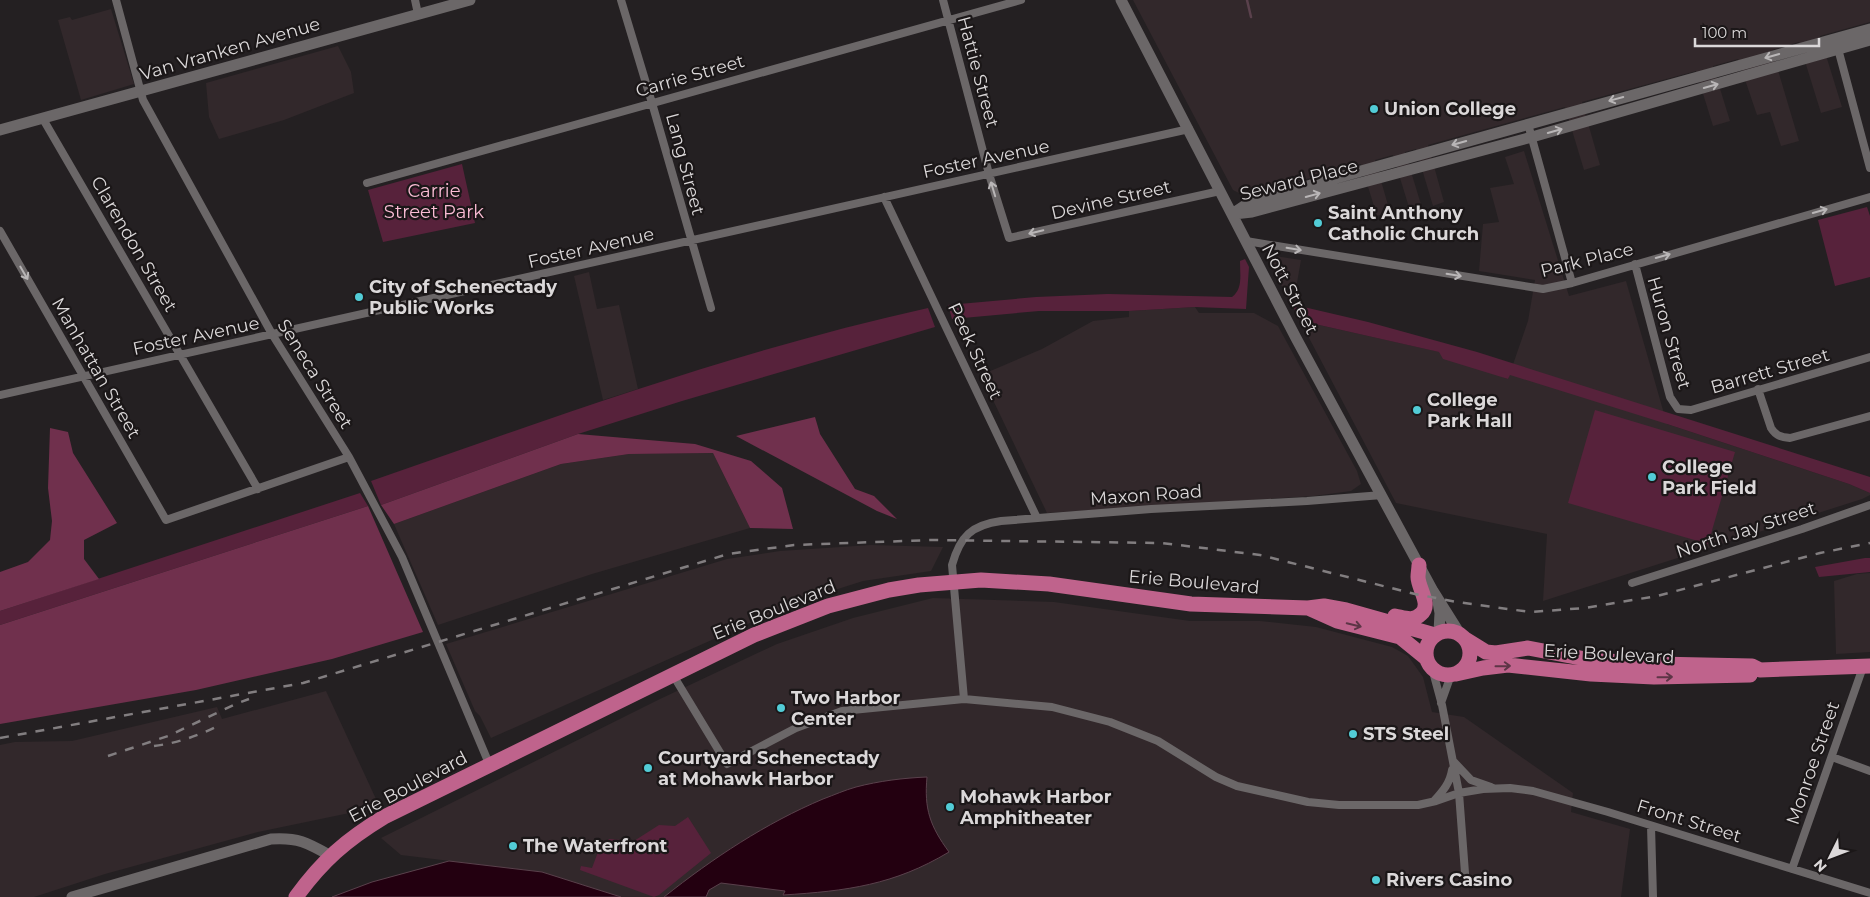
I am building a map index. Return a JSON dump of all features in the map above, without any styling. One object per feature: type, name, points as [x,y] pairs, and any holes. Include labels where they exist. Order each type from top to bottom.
[{"type":"highway","points":[[1380,620],[1389,614],[1411,620],[1425,612],[1426,606],[1418,578],[1419,565]]},
{"type":"highway","name":"Erie Boulevard","points":[[296,897],[326,859],[356,835],[384,817],[754,635],[828,606],[889,590],[953,581],[981,580],[1049,584],[1191,604],[1308,608],[1324,606],[1437,634]]},
{"type":"highway","name":"Erie Boulevard","points":[[1308,608],[1337,621],[1400,637],[1429,663]]},
{"type":"highway","points":[[1448,631],[1463,637],[1470,650],[1469,662],[1466,667],[1453,675],[1443,675],[1429,663],[1427,645],[1437,634],[1448,631]]},
{"type":"highway","name":"Erie Boulevard","points":[[1463,637],[1486,652],[1496,653],[1528,648],[1591,660],[1656,664],[1752,666],[1760,670]]},
{"type":"highway","name":"Erie Boulevard","points":[[1453,675],[1465,674],[1483,668],[1508,666],[1590,674],[1654,677],[1751,675],[1760,670],[1866,666]]},
{"type":"street","name":"Seneca Street","points":[[116,0],[143,100],[272,334],[349,457],[402,557],[490,766]]},
{"type":"street","points":[[415,0],[418,14]]},
{"type":"street","name":"Van Vranken Avenue","points":[[0,130],[470,0]]},
{"type":"street","name":"Lang Street","points":[[621,0],[711,308]]},
{"type":"street","name":"Hattie Street","points":[[943,0],[988,174],[1009,238]]},
{"type":"street","name":"Carrie Street","points":[[368,183],[1021,0]]},
{"type":"street","name":"Nott Street","points":[[1121,0],[1296,338],[1433,591],[1440,606],[1437,634]]},
{"type":"street","name":"Seward Place","points":[[1232,214],[1252,212],[1532,137],[1836,44],[1870,29]]},
{"type":"street","name":"Seward Place","points":[[1232,214],[1250,202],[1528,124],[1836,44],[1870,40]]},
{"type":"street","points":[[1836,44],[1870,168]]},
{"type":"street","name":"Clarendon Street","points":[[43,119],[258,489]]},
{"type":"street","points":[[1528,124],[1572,283]]},
{"type":"street","name":"Foster Avenue","points":[[0,395],[1189,129]]},
{"type":"street","name":"Devine Street","points":[[1009,238],[1220,191]]},
{"type":"street","name":"Peek Street","points":[[884,196],[1038,518]]},
{"type":"street","name":"Park Place","points":[[1246,241],[1543,289],[1572,283],[1870,197]]},
{"type":"street","name":"Manhattan Street","points":[[0,231],[166,520],[258,489]]},
{"type":"street","name":"Huron Street","points":[[1634,264],[1670,397],[1678,409]]},
{"type":"street","name":"Barrett Street","points":[[1678,409],[1691,410],[1870,357]]},
{"type":"street","points":[[1758,389],[1774,434],[1783,437],[1790,438],[1870,416]]},
{"type":"street","points":[[258,489],[349,457]]},
{"type":"street","name":"Maxon Road","points":[[964,699],[952,565],[956,548],[971,530],[985,524],[1038,518],[1382,495]]},
{"type":"street","name":"North Jay Street","points":[[1632,583],[1870,505]]},
{"type":"street","name":"Nott Street","points":[[1433,591],[1463,637]]},
{"type":"street","points":[[1429,663],[1441,703],[1459,793],[1465,873]]},
{"type":"street","name":"Monroe Street","points":[[1792,868],[1866,666]]},
{"type":"street","name":"Front Street","points":[[673,675],[727,764],[796,728],[842,711],[964,699],[1052,708],[1110,722],[1158,741],[1216,777],[1237,786],[1308,802],[1339,806],[1418,805],[1459,793],[1496,788],[1534,791],[1870,893]]},
{"type":"street","points":[[1441,703],[1453,675]]},
{"type":"street","points":[[1832,757],[1870,771]]},
{"type":"street","points":[[1433,802],[1444,790],[1451,778],[1452,760]]},
{"type":"street","name":"Front Street","points":[[1452,760],[1472,780],[1496,788]]},
{"type":"street","points":[[1652,826],[1653,897]]},
{"type":"street","points":[[72,897],[271,838],[289,838],[307,843],[326,859]]},
{"type":"shaded area","name":"Union College","points":[[1133,0],[1870,0],[1870,22],[1820,36],[1842,107],[1821,113],[1799,42],[1772,50],[1799,141],[1781,146],[1770,112],[1757,115],[1738,59],[1713,66],[1730,121],[1713,126],[1696,71],[1582,102],[1600,165],[1584,170],[1565,107],[1428,145],[1444,202],[1433,206],[1416,149],[1405,152],[1423,211],[1411,214],[1393,155],[1375,160],[1390,212],[1377,216],[1361,164],[1245,196],[1233,190]]},
{"type":"shaded area","points":[[111,9],[134,84],[81,100],[58,20],[70,17],[72,20]]},
{"type":"shaded area","points":[[338,46],[351,72],[354,93],[284,120],[219,139],[209,117],[206,83]]},
{"type":"shaded area","name":"Union College","points":[[1524,151],[1569,296],[1626,281],[1667,424],[1849,484],[1870,493],[1870,495],[1543,601],[1547,534],[1396,503],[1267,258],[1269,255],[1301,260],[1294,300],[1306,322],[1440,352],[1508,379],[1528,321],[1535,280],[1479,271],[1483,224],[1499,222],[1490,188],[1514,184],[1505,157]]},
{"type":"shaded area","points":[[589,272],[597,309],[619,305],[638,389],[603,400],[574,276]]},
{"type":"shaded area","points":[[1195,307],[1199,313],[1254,313],[1278,326],[1357,471],[1361,484],[1351,491],[1314,496],[1047,513],[981,375],[1042,349],[1093,321],[1129,317],[1129,311]]},
{"type":"shaded area","points":[[815,417],[820,434],[855,489],[874,496],[897,519],[877,511],[736,436]]},
{"type":"shaded area","points":[[50,428],[68,432],[73,453],[117,523],[84,540],[84,559],[99,579],[0,611],[0,572],[28,562],[50,540],[52,521],[48,488]]},
{"type":"shaded area","points":[[578,434],[695,444],[751,461],[782,488],[793,529],[750,528],[713,453],[629,454],[561,464],[394,524],[381,505]]},
{"type":"shaded area","points":[[713,453],[750,528],[592,574],[438,625],[394,524],[561,464],[629,454]]},
{"type":"shaded area","points":[[368,506],[423,632],[332,659],[196,690],[0,724],[0,625]]},
{"type":"shaded area","points":[[871,545],[943,547],[931,571],[863,581],[797,602],[491,738],[480,716],[475,711],[446,644],[727,559],[780,551]]},
{"type":"shaded area","points":[[1870,573],[1870,652],[1836,654],[1834,581],[1857,574]]},
{"type":"shaded area","points":[[933,598],[1054,602],[1190,621],[1260,621],[1316,627],[1392,647],[1408,656],[1423,677],[1432,712],[1464,717],[1573,793],[1571,812],[1630,829],[1621,897],[621,897],[542,872],[401,855],[381,838],[660,699],[777,644],[853,618]]},
{"type":"shaded area","points":[[326,691],[376,799],[359,811],[258,832],[105,874],[34,897],[0,897],[0,745],[15,742],[72,741],[217,707],[222,719]]},
{"type":"shaded area","points":[[927,777],[926,799],[930,817],[937,834],[949,852],[929,863],[889,879],[828,891],[783,895],[785,891],[721,883],[709,890],[706,897],[664,897],[740,842],[781,819],[823,799],[873,783]]},
{"type":"shaded area","points":[[449,861],[542,872],[621,897],[332,897],[372,882]]},
{"type":"green space","name":"Carrie Street Park","points":[[462,164],[475,223],[383,242],[368,190]]},
{"type":"green space","points":[[1867,207],[1870,216],[1870,277],[1835,286],[1818,220]]},
{"type":"green space","points":[[1245,259],[1249,267],[1246,309],[1195,307],[1129,311],[1039,311],[952,319],[948,305],[1036,297],[1108,294],[1232,297],[1236,294],[1239,286],[1240,261]]},
{"type":"green space","points":[[1293,306],[1368,322],[1477,352],[1870,477],[1870,493],[1849,484],[1667,424],[1510,375],[1508,379],[1443,359],[1439,352],[1306,322],[1300,320]]},
{"type":"green space","points":[[928,308],[935,327],[682,401],[578,434],[381,505],[371,481],[578,409],[717,364],[857,325]]},
{"type":"green space","name":"College Park Field","points":[[1595,410],[1735,452],[1708,544],[1568,503]]},
{"type":"green space","points":[[360,493],[368,506],[0,625],[0,611]]},
{"type":"green space","points":[[1870,558],[1870,572],[1819,577],[1815,567]]},
{"type":"green space","points":[[688,817],[711,853],[659,895],[654,897],[580,870],[581,866],[592,868],[598,852],[609,839],[634,841],[659,825],[675,826]]},
{"type":"waterway","points":[[1247,0],[1251,17]]},
{"type":"railway","points":[[0,738],[303,683],[728,554],[794,545],[931,540],[1162,543],[1260,555],[1415,594],[1530,612],[1585,608],[1657,596],[1820,553],[1870,543]]},
{"type":"railway","points":[[108,756],[168,736],[249,699]]},
{"type":"railway","points":[[154,746],[187,739],[218,726]]},
{"type":"place","name":"Union College","points":[[1374,109]]},
{"type":"place","name":"Saint Anthony Catholic Church","points":[[1318,223]]},
{"type":"place","name":"City of Schenectady Public Works","points":[[359,297]]},
{"type":"place","name":"College Park Hall","points":[[1417,410]]},
{"type":"place","name":"College Park Field","points":[[1652,477]]},
{"type":"place","name":"Two Harbor Center","points":[[781,708]]},
{"type":"place","name":"STS Steel","points":[[1353,734]]},
{"type":"place","name":"Courtyard Schenectady at Mohawk Harbor","points":[[648,768]]},
{"type":"place","name":"Mohawk Harbor Amphitheater","points":[[950,807]]},
{"type":"place","name":"The Waterfront","points":[[513,846]]},
{"type":"place","name":"Rivers Casino","points":[[1376,880]]}]
